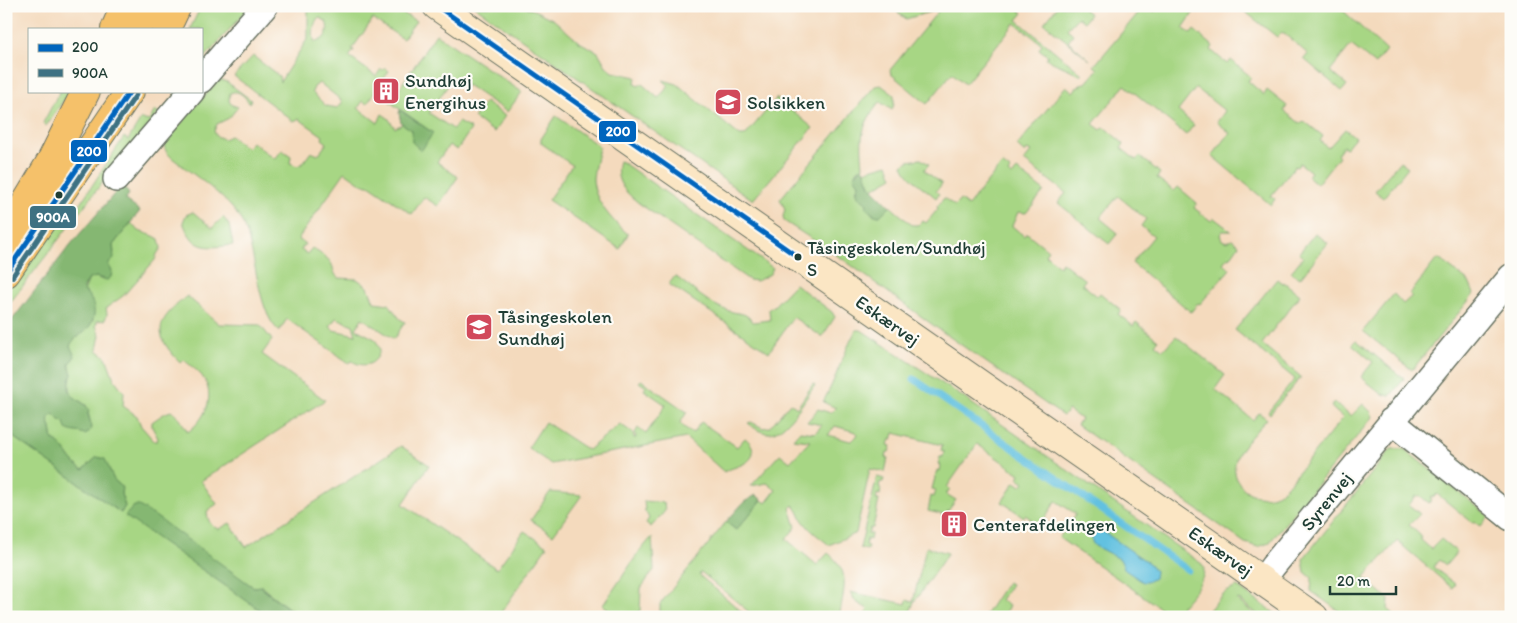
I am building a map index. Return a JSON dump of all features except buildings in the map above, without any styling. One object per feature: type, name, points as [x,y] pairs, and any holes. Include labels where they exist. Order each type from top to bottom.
[{"type":"main road","points":[[115,28],[125,6]]},
{"type":"main road","points":[[137,28],[146,6]]},
{"type":"main road","points":[[166,28],[177,6]]},
{"type":"main road","points":[[6,236],[51,161],[86,92]]},
{"type":"main road","points":[[94,144],[114,92]]},
{"type":"main road","points":[[6,273],[129,92]]},
{"type":"street","points":[[202,79],[265,6]]},
{"type":"street","name":"Eskærvej","points":[[437,6],[1314,617]]},
{"type":"street","points":[[116,179],[191,92]]},
{"type":"street","name":"Syrenvej","points":[[1262,581],[1511,276]]},
{"type":"street","points":[[1392,422],[1511,518]]},
{"type":"green space","points":[[201,6],[250,6],[202,61],[202,28],[190,28]]},
{"type":"green space","points":[[308,6],[390,6],[416,21],[403,39],[373,19],[352,49],[354,50],[349,57],[376,76],[381,69],[385,68],[389,71],[367,104],[363,101],[358,108],[378,123],[382,114],[388,118],[395,128],[402,124],[410,128],[413,133],[412,142],[433,133],[390,102],[436,34],[522,92],[507,112],[467,85],[464,89],[451,81],[429,113],[453,129],[458,122],[471,129],[457,150],[449,145],[437,162],[458,177],[438,206],[424,197],[412,214],[369,185],[362,184],[345,172],[298,239],[305,244],[301,250],[307,254],[312,248],[330,261],[338,278],[357,279],[368,287],[374,302],[389,304],[400,319],[405,322],[394,339],[362,318],[356,329],[375,339],[380,349],[376,358],[366,365],[352,361],[349,363],[287,319],[279,331],[271,322],[266,309],[247,234],[236,212],[210,186],[171,157],[165,147],[166,140],[216,83],[221,80],[227,82],[251,100],[249,103],[241,94],[236,92],[230,93],[229,101],[232,105],[238,107],[229,118],[217,124],[214,131],[216,136],[224,139],[230,136],[247,148],[252,142],[275,159],[282,150],[291,156],[290,163],[297,166],[302,164],[311,152],[318,155],[327,143],[322,139],[323,136],[299,119],[293,121],[234,76],[253,56],[279,76],[280,82],[308,38]],"holes":[[[320,18],[326,21],[327,32],[322,39],[315,42],[313,36],[314,27],[317,19]],[[319,83],[321,84],[341,100],[342,103],[338,108],[326,106],[312,92]],[[336,318],[353,325],[356,335],[333,330],[330,326]]]},
{"type":"green space","points":[[474,6],[523,6],[536,11],[554,20],[579,42],[598,52],[606,66],[613,72],[636,77],[635,84],[638,86],[642,84],[658,98],[669,86],[663,80],[677,84],[740,136],[745,136],[777,98],[813,128],[753,200]]},
{"type":"green space","points":[[890,6],[1014,6],[1023,13],[1017,20],[1082,74],[1079,75],[1046,58],[1048,56],[1039,49],[1042,44],[1015,23],[965,84],[952,73],[927,104],[891,74],[890,70],[940,9],[906,19]]},
{"type":"green space","points":[[1058,6],[1087,6],[1084,10],[1090,14],[1084,22],[1078,17],[1067,29],[1073,34],[1068,41],[1090,60],[1044,23]]},
{"type":"green space","points":[[1144,6],[1153,6],[1151,9],[1154,12],[1159,6],[1198,6],[1183,28],[1191,34],[1194,30],[1213,46],[1211,50],[1227,64],[1231,60],[1251,77],[1248,81],[1264,95],[1267,90],[1287,106],[1284,111],[1301,124],[1304,121],[1323,136],[1320,141],[1328,148],[1345,129],[1355,137],[1346,148],[1343,146],[1337,154],[1339,156],[1317,184],[1308,176],[1311,172],[1300,163],[1297,167],[1295,166],[1271,196],[1275,199],[1271,205],[1212,156],[1230,133],[1217,122],[1225,111],[1196,88],[1178,111],[1194,125],[1186,135],[1125,85],[1093,124],[1101,130],[1104,127],[1124,144],[1121,148],[1136,160],[1140,156],[1160,173],[1157,178],[1174,191],[1178,187],[1197,203],[1194,208],[1211,221],[1214,218],[1231,231],[1222,231],[1220,235],[1222,240],[1227,242],[1232,239],[1239,245],[1230,258],[1228,257],[1223,263],[1230,269],[1191,312],[1132,263],[1154,236],[1141,226],[1146,219],[1118,196],[1100,218],[1118,233],[1109,244],[1058,203],[1066,193],[1024,161],[1031,152],[1027,150],[1025,153],[1017,146],[1066,86],[1073,92],[1079,85],[1081,86],[1080,84],[1086,83],[1098,69],[1094,66]]},
{"type":"green space","points":[[1238,6],[1338,6],[1386,50],[1375,64],[1351,45],[1330,71],[1347,85],[1342,91],[1304,59],[1308,54],[1282,32],[1277,37]]},
{"type":"green space","points":[[881,85],[894,95],[894,104],[892,110],[880,102],[865,124],[862,139],[863,166],[857,171],[859,185],[856,190],[868,204],[872,214],[880,216],[890,206],[912,225],[918,225],[923,221],[926,223],[938,209],[937,207],[944,198],[955,206],[960,200],[968,206],[1002,164],[1010,170],[1008,173],[1012,176],[1017,170],[1044,191],[1026,213],[1018,212],[1012,226],[1024,236],[1027,233],[1048,250],[1045,254],[1059,266],[1062,262],[1085,280],[1082,284],[1097,296],[1100,293],[1121,310],[1118,314],[1133,326],[1136,322],[1158,340],[1155,344],[1163,350],[1176,336],[1225,375],[1215,389],[1253,420],[1259,413],[1267,419],[1245,444],[1236,459],[1235,470],[1237,479],[1249,493],[1267,497],[1285,488],[1343,418],[1331,407],[1334,403],[1351,416],[1363,404],[1371,412],[1373,417],[1269,543],[1258,547],[1245,543],[1077,425],[1081,419],[1068,410],[1063,416],[844,260],[784,221],[785,209],[780,199],[875,86]]},
{"type":"green space","points":[[59,92],[69,92],[46,126],[43,123]]},
{"type":"green space","points":[[485,102],[505,116],[494,132],[474,118]]},
{"type":"green space","points":[[155,110],[159,113],[112,170],[6,308],[6,288],[9,283],[31,255],[76,210],[124,137],[128,140],[141,119],[149,121]]},
{"type":"green space","points":[[400,110],[433,133],[421,151],[412,142],[412,130],[401,123]]},
{"type":"green space","points":[[556,116],[599,146],[593,178],[594,186],[604,209],[628,234],[620,249],[548,200],[572,165],[541,143],[541,139]]},
{"type":"green space","points":[[921,159],[929,164],[924,170],[942,184],[936,191],[939,194],[936,198],[909,175],[903,165],[908,161]]},
{"type":"green space","points":[[619,161],[773,268],[770,274],[757,281],[749,280],[640,204],[626,191],[619,180]]},
{"type":"green space","points":[[1400,161],[1408,167],[1383,198],[1375,191]]},
{"type":"green space","points":[[888,164],[893,177],[872,189],[864,171]]},
{"type":"green space","points":[[863,166],[870,186],[890,206],[880,216],[871,212],[866,207],[867,204],[857,194],[859,184],[854,176]]},
{"type":"green space","points":[[122,185],[129,194],[125,200],[140,211],[113,245],[114,259],[108,264],[112,271],[111,277],[107,280],[96,277],[89,279],[84,287],[84,291],[93,303],[94,318],[87,330],[74,340],[70,346],[75,356],[69,365],[72,374],[70,392],[89,409],[88,414],[92,428],[86,435],[66,429],[64,422],[53,414],[48,419],[53,440],[61,446],[78,467],[83,470],[97,457],[105,459],[114,480],[122,487],[121,494],[125,506],[121,513],[6,432],[6,328],[71,244]]},
{"type":"green space","points":[[193,212],[212,228],[223,217],[229,225],[233,245],[208,247],[197,243],[187,231],[183,222],[186,215]]},
{"type":"green space","points":[[131,223],[137,230],[159,239],[161,248],[155,260],[123,296],[106,308],[105,320],[97,321],[96,326],[100,335],[97,350],[106,357],[114,379],[124,392],[123,406],[137,416],[141,426],[154,441],[157,441],[158,438],[152,427],[152,422],[171,411],[178,416],[188,432],[204,414],[209,399],[209,391],[202,376],[184,360],[180,362],[170,352],[161,334],[161,327],[169,312],[187,296],[219,324],[260,325],[272,340],[262,354],[325,400],[201,481],[217,504],[207,511],[212,525],[219,529],[230,523],[246,547],[401,446],[429,465],[403,504],[497,569],[524,531],[547,546],[498,617],[300,617],[262,586],[254,587],[126,516],[270,617],[6,617],[6,432],[121,513],[125,506],[121,494],[122,487],[114,480],[97,457],[83,470],[78,467],[61,446],[53,440],[48,419],[53,414],[66,422],[92,428],[86,405],[72,396],[71,393],[70,380],[72,374],[69,362],[69,348],[74,339],[89,327],[87,293],[84,291],[89,279],[96,277],[102,280],[114,252],[113,245]]},
{"type":"green space","points":[[1315,233],[1328,243],[1300,278],[1291,272],[1303,257],[1299,253]]},
{"type":"green space","points":[[1439,259],[1469,282],[1474,294],[1412,370],[1363,331],[1394,294],[1403,304],[1412,296],[1410,294],[1436,260]]},
{"type":"green space","points":[[675,276],[715,305],[745,315],[753,322],[770,320],[769,309],[795,284],[832,312],[835,317],[822,337],[793,317],[769,352],[669,284]]},
{"type":"green space","points":[[1277,279],[1283,284],[1284,282],[1300,295],[1262,344],[1301,377],[1270,414],[1268,412],[1295,379],[1235,330]]},
{"type":"green space","points":[[856,330],[861,330],[954,391],[1202,564],[1204,569],[1203,575],[1196,589],[1173,615],[1169,614],[1059,538],[1076,514],[1056,501],[1039,527],[1030,521],[1031,519],[1025,515],[1024,517],[1002,502],[1015,482],[1021,486],[1024,482],[1018,478],[1020,474],[977,444],[947,487],[950,489],[946,494],[956,500],[945,515],[928,511],[931,496],[934,497],[936,490],[932,489],[937,470],[940,471],[941,465],[938,464],[940,457],[943,457],[942,445],[894,433],[888,445],[891,446],[889,452],[887,452],[886,458],[888,458],[885,472],[870,469],[856,533],[829,545],[806,525],[793,505],[790,508],[796,527],[786,539],[817,565],[828,553],[835,560],[843,573],[844,580],[840,613],[847,617],[755,617],[701,572],[699,575],[748,617],[660,617],[660,604],[726,522],[736,530],[762,500],[766,503],[776,490],[767,483],[751,486],[780,454],[790,462],[810,441],[793,439],[800,431],[815,433],[822,425],[807,422],[818,409],[831,413],[836,408],[823,402]],"holes":[[[835,426],[858,434],[852,441],[828,435]]]},
{"type":"green space","points":[[1356,340],[1404,379],[1390,396],[1382,394],[1361,377],[1373,362],[1352,344]]},
{"type":"green space","points":[[641,380],[687,412],[680,423],[685,428],[693,433],[701,422],[737,447],[745,438],[752,448],[752,456],[742,465],[724,472],[686,438],[551,464],[528,448],[545,422],[588,450],[620,424],[633,433],[634,438],[636,438],[635,433],[638,428],[646,434],[666,405],[644,390],[646,387],[639,382]]},
{"type":"green space","points":[[813,384],[815,385],[795,414],[782,427],[769,433],[763,432],[748,423],[751,422],[763,428],[770,427],[790,403],[797,408]]},
{"type":"green space","points":[[1391,449],[1404,449],[1489,516],[1481,526],[1474,521],[1473,523],[1437,494],[1430,498],[1432,499],[1429,503],[1420,496],[1416,496],[1409,505],[1420,514],[1409,525],[1431,549],[1441,539],[1457,552],[1446,565],[1439,560],[1433,567],[1455,584],[1452,588],[1397,541],[1364,578],[1389,599],[1388,609],[1397,617],[1347,617],[1311,591],[1312,578],[1305,572],[1303,559]]},
{"type":"green space","points":[[877,477],[884,479],[883,482],[880,482],[880,495],[877,494],[876,500],[879,500],[873,528],[870,528],[868,533],[871,534],[870,540],[867,539],[865,545],[868,546],[867,550],[860,548]]},
{"type":"green space","points":[[550,492],[582,495],[553,535],[531,520]]},
{"type":"green space","points":[[756,495],[762,500],[736,530],[726,522],[744,502]]},
{"type":"green space","points":[[644,501],[664,503],[665,511],[651,527],[646,523],[649,518],[645,511]]},
{"type":"green space","points":[[134,506],[139,506],[155,516],[249,584],[254,587],[262,586],[264,590],[300,617],[270,617],[125,516]]},
{"type":"green space","points":[[652,537],[654,570],[641,588],[640,611],[636,613],[635,617],[620,617],[603,605],[639,552]]},
{"type":"green space","points":[[926,547],[948,553],[914,602],[908,617],[868,617],[865,615],[868,609],[856,602],[850,592],[906,604],[907,600],[913,602]]},
{"type":"green space","points":[[1007,582],[1011,584],[1001,600],[1009,606],[1003,615],[1005,617],[984,617]]},
{"type":"green space","points":[[1236,587],[1280,617],[1261,617],[1238,599],[1258,617],[1236,617],[1232,614],[1230,617],[1203,617],[1223,594]]},
{"type":"water","points":[[1099,531],[1104,532],[1150,564],[1155,571],[1154,578],[1143,582],[1125,570],[1120,559],[1095,546],[1092,542],[1092,534]]},
{"type":"waterway","points":[[914,379],[1188,570]]},
{"type":"transit line","name":"200","points":[[437,6],[798,257]]},
{"type":"transit line","name":"200","points":[[6,273],[129,92]]},
{"type":"transit line","name":"900A","points":[[12,277],[136,95]]},
{"type":"place","name":"Sundhøj Energihus","points":[[386,91]]},
{"type":"place","name":"Solsikken","points":[[728,102]]},
{"type":"place","name":"Tåsingeskolen/Sundhøj S","points":[[798,257]]},
{"type":"place","name":"Tåsingeskolen Sundhøj","points":[[479,327]]},
{"type":"place","name":"Centerafdelingen","points":[[954,524]]}]
